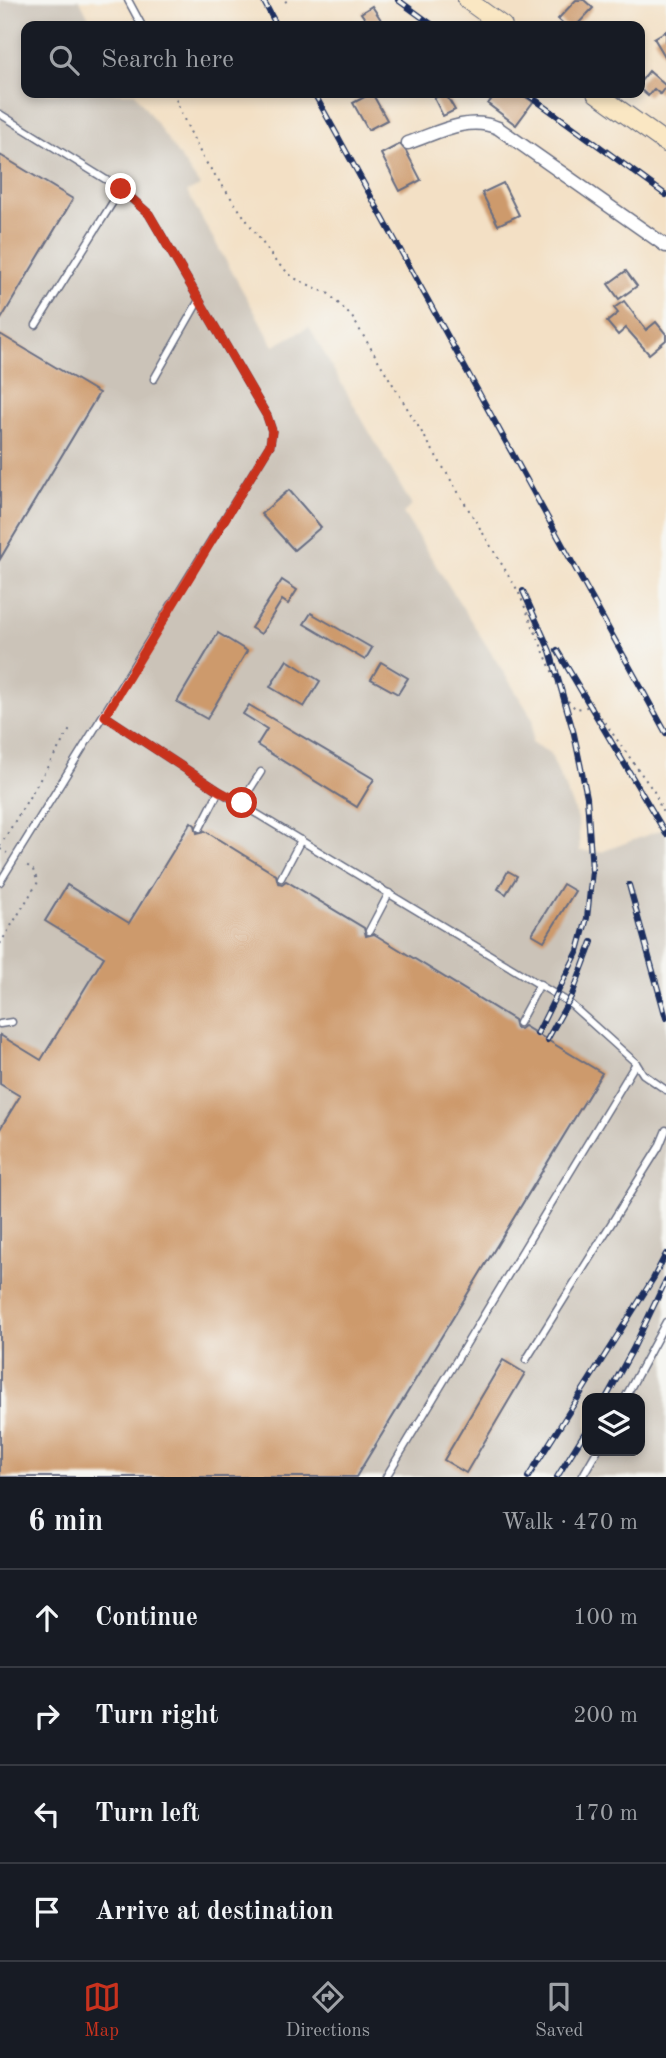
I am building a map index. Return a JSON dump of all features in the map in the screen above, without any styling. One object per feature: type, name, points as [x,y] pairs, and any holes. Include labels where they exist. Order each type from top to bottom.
[{"type":"street","points":[[467,0],[496,21]]},
{"type":"street","points":[[603,98],[666,143]]},
{"type":"street","points":[[408,142],[469,122],[484,122],[498,128],[666,246]]},
{"type":"lane","points":[[128,0],[139,21]]},
{"type":"lane","points":[[0,114],[121,189],[149,214],[267,416],[272,431],[270,445],[0,882]]},
{"type":"lane","points":[[36,325],[121,189]]},
{"type":"lane","points":[[154,379],[199,300]]},
{"type":"lane","points":[[105,716],[219,791],[568,1002],[636,1063],[643,1074],[666,1090]]},
{"type":"lane","points":[[242,803],[261,772]]},
{"type":"lane","points":[[200,828],[219,791]]},
{"type":"lane","points":[[281,878],[300,840]]},
{"type":"lane","points":[[369,932],[389,893]]},
{"type":"lane","points":[[519,1023],[540,984]]},
{"type":"lane","points":[[0,1024],[12,1022]]},
{"type":"lane","points":[[386,1477],[636,1063]]},
{"type":"lane","points":[[526,1360],[659,1147],[666,1130]]},
{"type":"lane","points":[[628,1393],[666,1322]]},
{"type":"lane","points":[[582,1477],[594,1456]]},
{"type":"path","points":[[176,98],[203,158],[276,262],[293,278],[329,294],[352,317],[518,591],[562,695],[576,709],[593,706],[655,793],[662,811],[666,813]]},
{"type":"path","points":[[0,944],[38,883],[33,870],[0,847],[72,726]]},
{"type":"shaded area","points":[[0,0],[80,0],[90,21],[21,21],[21,98],[138,98],[200,186],[187,192],[274,346],[309,327],[412,506],[403,513],[533,719],[532,743],[550,753],[578,819],[580,851],[601,852],[666,828],[666,1477],[0,1477]]},
{"type":"building","points":[[576,0],[584,0],[593,8],[581,21],[558,19]]},
{"type":"building","points":[[372,6],[382,21],[367,21],[361,13]]},
{"type":"building","points":[[666,31],[666,58],[654,38]]},
{"type":"building","points":[[649,71],[666,86],[660,94],[654,89],[648,96],[645,93],[645,76]]},
{"type":"building","points":[[362,98],[375,98],[387,120],[368,130],[353,103]]},
{"type":"building","points":[[434,98],[448,98],[455,110],[443,116]]},
{"type":"building","points":[[492,98],[527,98],[533,102],[516,125],[488,104]]},
{"type":"building","points":[[400,144],[421,180],[400,191],[381,154]]},
{"type":"building","points":[[0,155],[73,199],[0,321]]},
{"type":"building","points":[[503,183],[519,215],[498,225],[482,193]]},
{"type":"building","points":[[626,271],[637,286],[619,299],[608,284]]},
{"type":"building","points":[[624,301],[646,330],[656,322],[666,334],[666,340],[649,354],[626,328],[618,335],[607,322],[618,313],[614,308]]},
{"type":"building","points":[[0,334],[99,393],[0,559]]},
{"type":"building","points":[[289,490],[321,527],[294,550],[261,514]]},
{"type":"building","points":[[282,580],[297,590],[288,604],[282,600],[261,634],[251,628]]},
{"type":"building","points":[[311,613],[372,648],[365,660],[304,624]]},
{"type":"building","points":[[218,633],[247,651],[207,719],[177,702]]},
{"type":"building","points":[[287,660],[320,681],[304,707],[270,687]]},
{"type":"building","points":[[381,662],[408,678],[398,694],[371,679]]},
{"type":"building","points":[[249,705],[374,779],[357,807],[257,745],[267,729],[243,714]]},
{"type":"building","points":[[191,822],[197,833],[205,831],[276,875],[278,883],[286,881],[364,928],[366,936],[374,934],[514,1020],[516,1028],[524,1026],[602,1073],[356,1477],[0,1477],[0,1129],[20,1096],[0,1084],[0,1035],[41,1060],[104,957],[45,921],[67,885],[129,923]]},
{"type":"building","points":[[508,871],[517,876],[506,894],[498,889]]},
{"type":"building","points":[[563,884],[575,891],[544,941],[532,934]]},
{"type":"building","points":[[503,1360],[525,1373],[466,1473],[444,1460]]},
{"type":"railway","points":[[263,0],[274,21]]},
{"type":"railway","points":[[398,0],[427,21]]},
{"type":"railway","points":[[317,98],[666,733]]},
{"type":"railway","points":[[533,98],[666,195]]},
{"type":"railway","points":[[523,591],[550,651],[574,734],[587,797],[592,871],[587,918],[578,951],[537,1034]]},
{"type":"railway","points":[[557,650],[666,834]]},
{"type":"railway","points":[[629,885],[666,1018]]},
{"type":"railway","points":[[547,1040],[572,995],[592,942]]},
{"type":"railway","points":[[528,1477],[653,1279],[666,1254]]},
{"type":"railway","points":[[609,1393],[666,1280]]},
{"type":"railway","points":[[557,1477],[582,1437]]},
{"type":"route","points":[[121,189],[149,214],[267,416],[272,431],[270,445],[105,716],[219,791],[242,803]]}]
